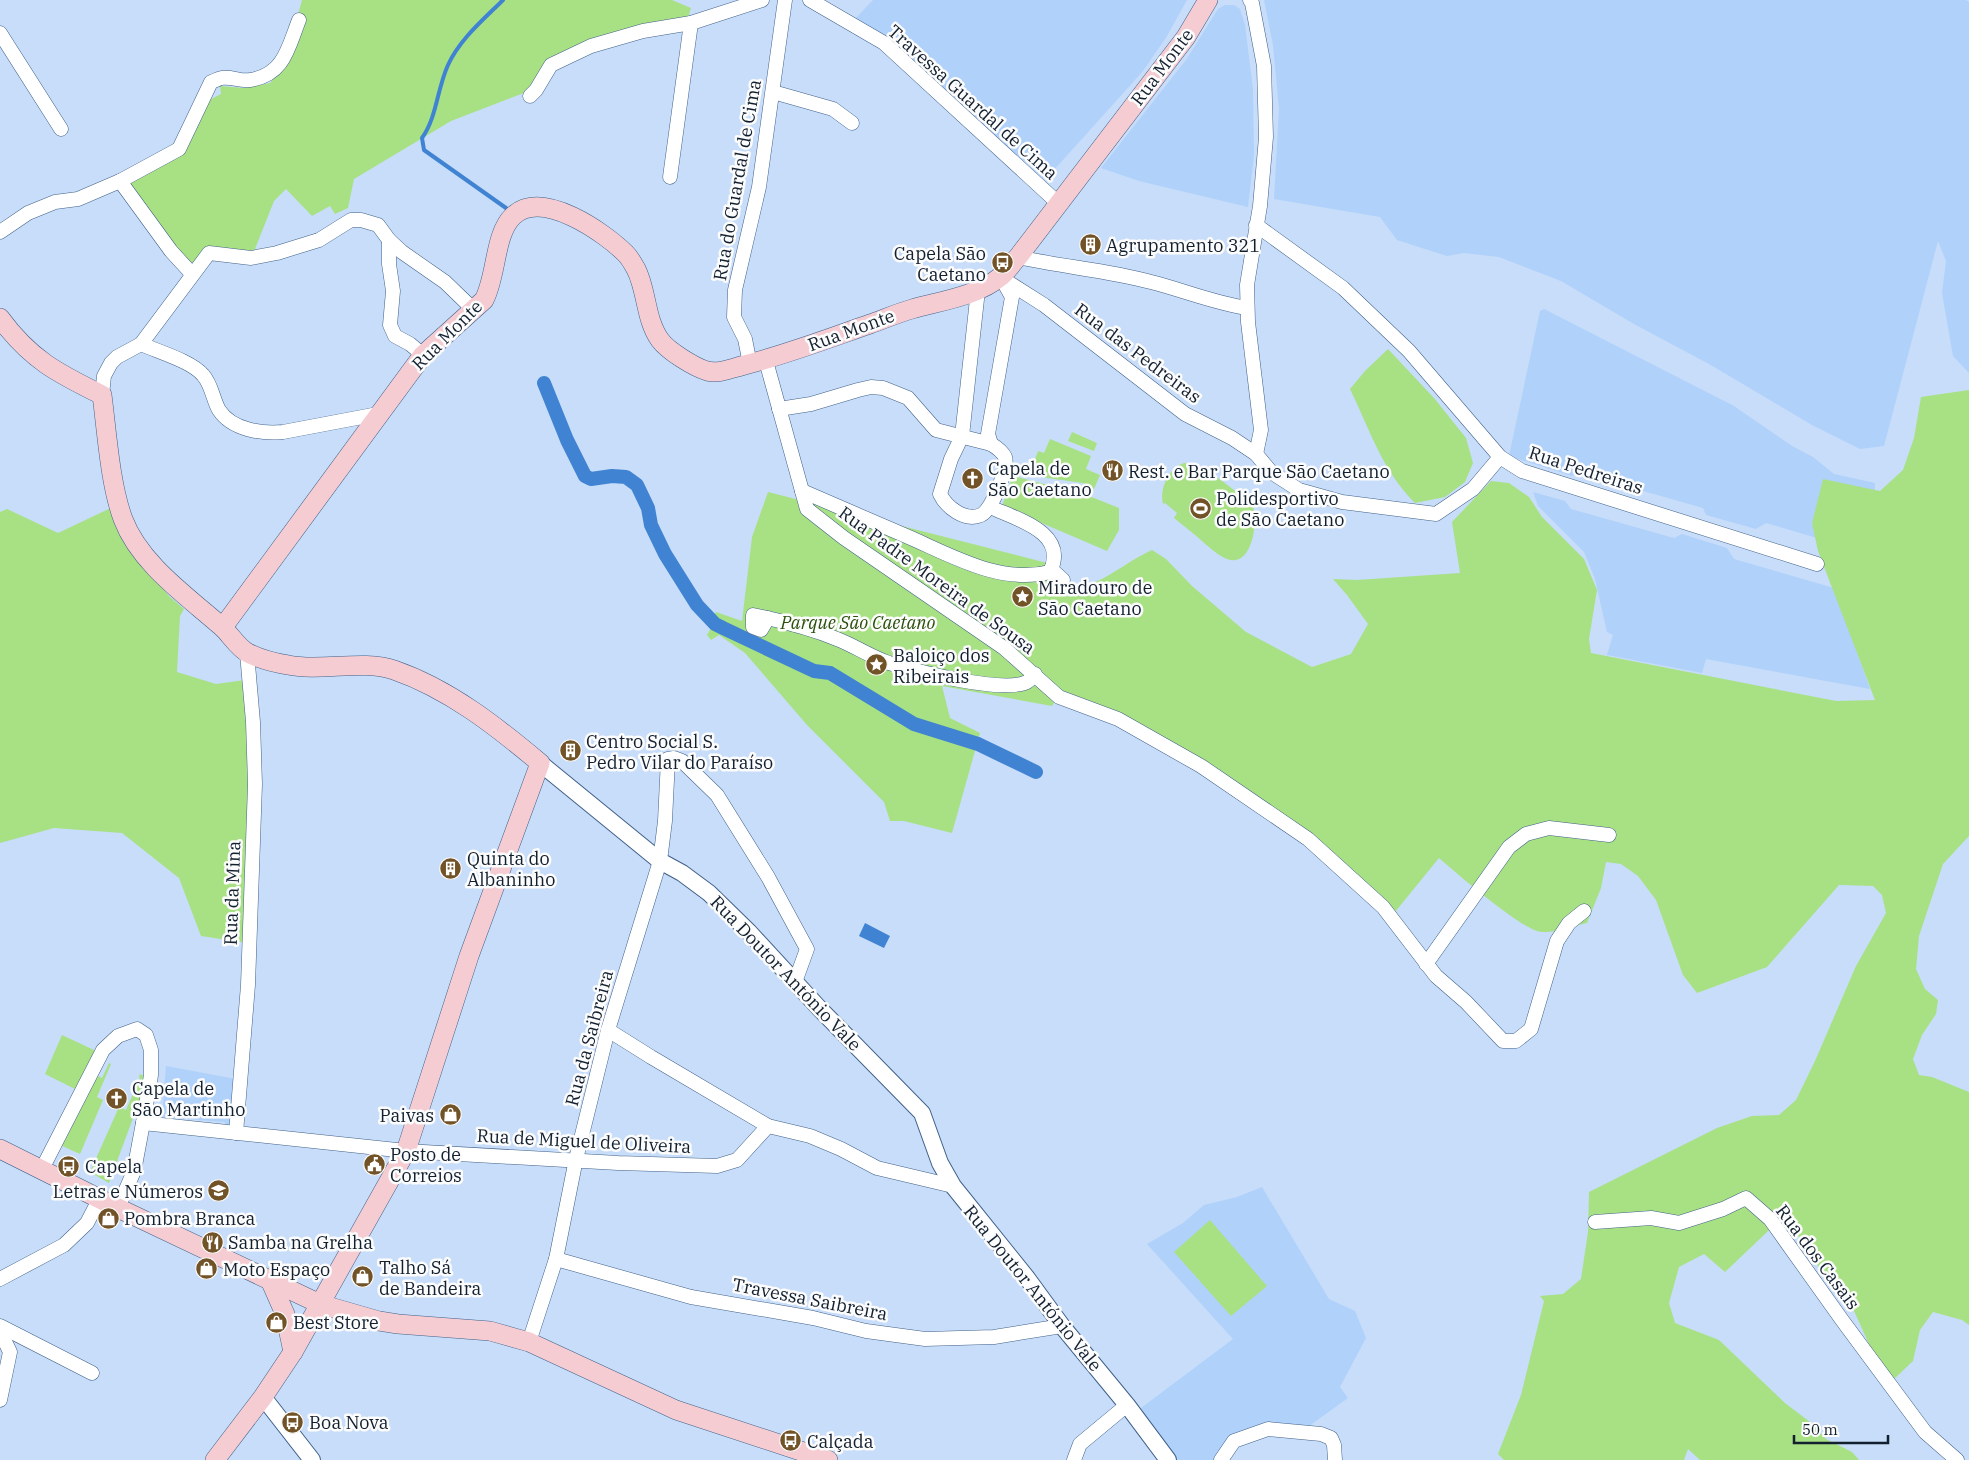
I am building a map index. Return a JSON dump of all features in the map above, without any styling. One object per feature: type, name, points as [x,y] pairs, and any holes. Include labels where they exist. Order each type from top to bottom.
[{"type":"main road","name":"Rua Monte","points":[[223,627],[378,414],[423,356],[484,300],[490,290],[501,239],[513,216],[525,208],[549,208],[584,221],[627,254],[638,272],[654,331],[673,352],[699,368],[709,371],[718,372],[758,362],[909,310],[978,290],[1000,277],[1018,257],[1186,37],[1208,0]]},
{"type":"main road","points":[[1,320],[43,363],[57,373],[102,396],[118,498],[129,532],[156,566],[192,602],[223,627],[247,653]]},
{"type":"main road","name":"Rua Doutor António Vale","points":[[247,653],[290,666],[314,668],[381,667],[394,670],[436,688],[500,730],[540,763]]},
{"type":"main road","points":[[215,1460],[263,1397],[293,1352],[406,1151],[469,956],[540,763]]},
{"type":"main road","points":[[0,1149],[118,1208],[320,1304],[398,1324],[490,1331],[529,1342],[676,1410],[828,1460]]},
{"type":"main road","points":[[270,1280],[285,1314],[293,1352]]},
{"type":"street","points":[[530,96],[536,90],[551,65],[591,46],[644,31],[691,23],[762,0]]},
{"type":"street","name":"Rua do Guardal de Cima","points":[[758,362],[734,317],[735,290],[758,187],[785,0]]},
{"type":"street","name":"Travessa Guardal de Cima","points":[[810,0],[884,43],[1058,203]]},
{"type":"street","points":[[1250,0],[1264,66],[1266,137],[1260,206],[1247,285],[1247,308],[1261,430],[1256,454],[1271,472],[1299,490],[1342,502],[1436,514],[1473,489],[1500,457]]},
{"type":"street","points":[[0,232],[28,213],[55,202],[78,199],[120,181],[179,149],[211,82],[223,78],[249,81],[273,73],[280,65],[300,20]]},
{"type":"street","points":[[670,177],[691,23]]},
{"type":"street","points":[[0,33],[61,129]]},
{"type":"street","points":[[773,92],[834,109],[852,123]]},
{"type":"street","points":[[120,181],[171,251],[192,274]]},
{"type":"street","points":[[102,396],[104,376],[111,363],[117,357],[141,344],[209,253],[251,258],[277,253],[319,240],[351,220],[361,220],[378,225],[389,240],[402,252],[445,282],[474,310]]},
{"type":"street","name":"Rua Pedreiras","points":[[1256,225],[1344,288],[1409,351],[1500,457],[1522,471],[1817,564]]},
{"type":"street","points":[[389,240],[393,291],[390,325],[395,336],[410,344],[423,356]]},
{"type":"street","points":[[1018,257],[1050,264],[1103,271],[1224,305],[1247,308]]},
{"type":"street","points":[[991,444],[988,434],[1012,297],[1000,277]]},
{"type":"street","name":"Rua das Pedreiras","points":[[1000,277],[1044,305],[1184,414],[1232,438],[1256,454]]},
{"type":"street","points":[[779,409],[811,404],[858,390],[883,388],[908,398],[936,430],[962,436],[991,444],[998,448],[1004,456],[1006,466],[990,507],[980,515],[969,516],[951,508],[944,503],[940,494],[951,459],[962,436],[978,290]]},
{"type":"street","points":[[141,344],[199,371],[204,376],[219,410],[226,418],[240,426],[253,430],[268,433],[283,432],[378,414]]},
{"type":"street","name":"Rua Padre Moreira de Sousa","points":[[758,362],[779,409],[807,509],[844,538],[1004,648],[1059,697],[1118,719],[1201,766],[1308,839],[1383,907],[1436,976],[1466,1002],[1504,1041],[1516,1041],[1531,1030],[1556,941],[1569,923],[1584,911]]},
{"type":"street","points":[[802,491],[964,562],[1000,572],[1038,575],[1050,572],[1054,563],[1052,547],[1042,532],[990,507]]},
{"type":"street","points":[[1051,569],[1063,580]]},
{"type":"street","points":[[768,618],[789,622],[837,638],[888,662],[930,674],[982,684],[1008,686],[1027,682],[1035,674]]},
{"type":"street","name":"Rua da Mina","points":[[236,1134],[248,986],[255,784],[253,722],[247,653]]},
{"type":"street","name":"Rua da Saibreira","points":[[529,1342],[556,1259],[576,1160],[608,1030],[660,862],[665,821],[668,759],[674,758],[682,761],[717,795],[768,877],[807,949],[795,982]]},
{"type":"street","name":"Rua Doutor António Vale","points":[[540,763],[660,862],[709,892],[750,932],[795,982],[922,1113],[940,1162],[952,1186],[1027,1278],[1062,1326],[1127,1405],[1168,1460]]},
{"type":"street","points":[[1426,964],[1509,847],[1526,834],[1549,828],[1609,835]]},
{"type":"street","points":[[42,1169],[103,1050],[118,1036],[137,1029],[146,1035],[151,1050],[151,1075],[134,1171],[118,1208]]},
{"type":"street","points":[[608,1030],[768,1126],[810,1136],[841,1149],[876,1168],[952,1186]]},
{"type":"street","name":"Rua de Miguel de Oliveira","points":[[144,1123],[406,1151],[618,1163],[717,1166],[737,1160],[768,1126]]},
{"type":"street","points":[[0,1279],[64,1245],[87,1223],[100,1198]]},
{"type":"street","name":"Rua dos Casais","points":[[1595,1222],[1651,1218],[1679,1223],[1723,1210],[1746,1198],[1770,1219],[1925,1432],[1957,1460]]},
{"type":"street","name":"Travessa Saibreira","points":[[556,1259],[691,1297],[813,1318],[866,1331],[925,1339],[994,1337],[1062,1326]]},
{"type":"street","points":[[0,1326],[92,1373]]},
{"type":"street","points":[[0,1331],[10,1352],[0,1400]]},
{"type":"street","points":[[263,1397],[312,1460]]},
{"type":"street","points":[[1074,1460],[1080,1444],[1127,1405]]},
{"type":"street","points":[[1221,1460],[1234,1441],[1268,1429],[1322,1434],[1331,1438],[1334,1445],[1335,1460]]},
{"type":"shaded area","points":[[873,0],[1187,0],[1167,36],[1143,71],[1045,180],[898,47],[855,19]]},
{"type":"shaded area","points":[[1264,0],[1966,0],[1969,2],[1969,373],[1953,356],[1942,293],[1946,261],[1938,241],[1884,446],[1860,449],[1812,425],[1709,364],[1634,324],[1561,281],[1499,257],[1464,253],[1447,256],[1397,240],[1380,217],[1274,199],[1279,109],[1273,45]]},
{"type":"shaded area","points":[[1225,5],[1234,5],[1240,9],[1245,25],[1253,89],[1254,155],[1248,207],[1139,181],[1101,168],[1186,60],[1218,9]]},
{"type":"shaded area","points":[[1544,309],[1734,406],[1792,446],[1813,457],[1834,474],[1875,483],[1871,578],[1835,589],[1870,689],[1706,659],[1702,673],[1607,655],[1613,635],[1607,632],[1595,579],[1584,552],[1538,506],[1533,492],[1565,501],[1571,509],[1674,538],[1682,534],[1727,548],[1734,559],[1834,588],[1817,538],[1766,523],[1756,529],[1706,515],[1703,508],[1580,473],[1572,476],[1509,456],[1540,311]]},
{"type":"shaded area","points":[[166,1066],[236,1079],[233,1123],[224,1129],[225,1122],[162,1117]]},
{"type":"shaded area","points":[[1262,1187],[1329,1299],[1355,1311],[1366,1338],[1340,1387],[1348,1398],[1309,1426],[1229,1437],[1214,1460],[1173,1460],[1137,1411],[1233,1339],[1147,1244],[1183,1223],[1204,1205],[1237,1197]]},
{"type":"green space","points":[[302,0],[672,0],[691,8],[688,18],[572,49],[529,91],[451,121],[354,179],[348,208],[335,214],[330,206],[312,216],[286,189],[274,201],[253,254],[220,250],[193,267],[187,265],[126,182],[182,153],[209,100],[221,94],[220,86],[244,88],[270,83],[286,59]]},
{"type":"green space","points":[[1388,349],[1434,398],[1466,438],[1473,463],[1465,482],[1445,497],[1415,503],[1385,463],[1350,389],[1365,371]]},
{"type":"green space","name":"Parque São Caetano","points":[[1969,390],[1969,836],[1943,864],[1919,936],[1916,969],[1925,989],[1938,1000],[1936,1014],[1922,1035],[1913,1059],[1919,1075],[1932,1077],[1969,1092],[1969,1325],[1962,1320],[1933,1312],[1920,1330],[1913,1361],[1894,1379],[1874,1355],[1849,1300],[1837,1295],[1785,1215],[1725,1272],[1704,1254],[1679,1267],[1669,1303],[1675,1323],[1719,1340],[1785,1403],[1810,1422],[1826,1439],[1852,1452],[1859,1460],[1700,1460],[1688,1449],[1684,1460],[1504,1460],[1498,1454],[1521,1395],[1544,1301],[1540,1296],[1563,1294],[1581,1279],[1588,1232],[1589,1192],[1717,1128],[1752,1116],[1779,1115],[1796,1100],[1856,966],[1886,913],[1882,895],[1873,886],[1839,885],[1767,967],[1697,993],[1683,975],[1656,900],[1638,876],[1621,864],[1606,862],[1601,888],[1587,923],[1559,930],[1542,932],[1521,922],[1490,900],[1439,858],[1395,912],[1308,839],[1201,766],[1059,695],[1052,706],[942,686],[950,718],[980,733],[952,833],[904,821],[890,821],[884,802],[807,725],[745,653],[719,635],[711,640],[707,635],[711,628],[708,623],[716,612],[742,621],[752,537],[768,492],[1047,563],[1067,597],[1080,587],[1102,579],[1152,550],[1166,559],[1192,586],[1246,632],[1312,667],[1351,654],[1368,624],[1333,579],[1357,580],[1460,573],[1452,522],[1491,481],[1509,483],[1529,497],[1542,517],[1584,559],[1597,590],[1589,639],[1591,653],[1836,701],[1875,700],[1818,551],[1812,523],[1823,479],[1880,491],[1903,470],[1914,438],[1921,397]]},
{"type":"green space","points":[[1072,432],[1097,443],[1094,451],[1068,441]]},
{"type":"green space","points":[[1050,439],[1091,456],[1086,469],[1100,475],[1094,489],[1083,483],[1047,478],[1016,469],[1017,466],[1031,470],[1038,451],[1044,453]]},
{"type":"green space","points":[[1184,463],[1202,468],[1211,473],[1253,506],[1255,522],[1253,538],[1244,556],[1232,560],[1219,555],[1174,518],[1177,513],[1165,503],[1163,504],[1162,492],[1166,480],[1174,469]]},
{"type":"green space","points":[[1013,476],[1084,494],[1119,508],[1119,530],[1107,551],[1002,506]]},
{"type":"green space","points":[[115,506],[121,537],[169,596],[184,609],[180,616],[177,672],[216,684],[245,680],[249,743],[247,943],[201,936],[179,878],[122,833],[54,828],[0,843],[0,512],[7,509],[58,533]]},
{"type":"green space","points":[[62,1035],[96,1051],[77,1090],[45,1074]]},
{"type":"green space","points":[[109,1063],[111,1064],[97,1097],[103,1100],[80,1154],[58,1144],[94,1074],[102,1078]]},
{"type":"green space","points":[[140,1074],[144,1076],[143,1091],[109,1183],[90,1172],[119,1107],[126,1110]]},
{"type":"green space","points":[[1210,1220],[1267,1286],[1231,1316],[1174,1252]]},
{"type":"water","points":[[865,923],[890,936],[884,948],[859,936]]},
{"type":"waterway","points":[[503,0],[472,30],[453,56],[444,74],[431,121],[422,138],[424,150],[506,208]]},
{"type":"waterway","points":[[544,383],[567,440],[585,476],[591,479],[612,476],[626,477],[637,485],[648,508],[651,525],[665,554],[697,605],[715,624],[814,671],[830,673],[914,724],[978,744],[1036,772]]},
{"type":"place","name":"Agrupamento 321","points":[[1090,245]]},
{"type":"place","name":"Capela São Caetano","points":[[1002,263]]},
{"type":"place","name":"Rest. e Bar Parque São Caetano","points":[[1112,471]]},
{"type":"place","name":"Capela de São Caetano","points":[[972,478]]},
{"type":"place","name":"Polidesportivo de São Caetano","points":[[1200,508]]},
{"type":"place","name":"Miradouro de São Caetano","points":[[1022,597]]},
{"type":"place","name":"Baloiço dos Ribeirais","points":[[877,665]]},
{"type":"place","name":"Centro Social S. Pedro Vilar do Paraíso","points":[[570,751]]},
{"type":"place","name":"Quinta do Albaninho","points":[[451,868]]},
{"type":"place","name":"Capela de São Martinho","points":[[116,1098]]},
{"type":"place","name":"Paivas","points":[[450,1115]]},
{"type":"place","name":"Posto de Correios","points":[[374,1164]]},
{"type":"place","name":"Capela","points":[[69,1166]]},
{"type":"place","name":"Letras e Números","points":[[219,1191]]},
{"type":"place","name":"Pombra Branca","points":[[108,1218]]},
{"type":"place","name":"Samba na Grelha","points":[[212,1242]]},
{"type":"place","name":"Moto Espaço","points":[[207,1269]]},
{"type":"place","name":"Talho Sá de Bandeira","points":[[363,1277]]},
{"type":"place","name":"Best Store","points":[[277,1322]]},
{"type":"place","name":"Boa Nova","points":[[293,1422]]},
{"type":"place","name":"Calçada","points":[[791,1441]]}]
